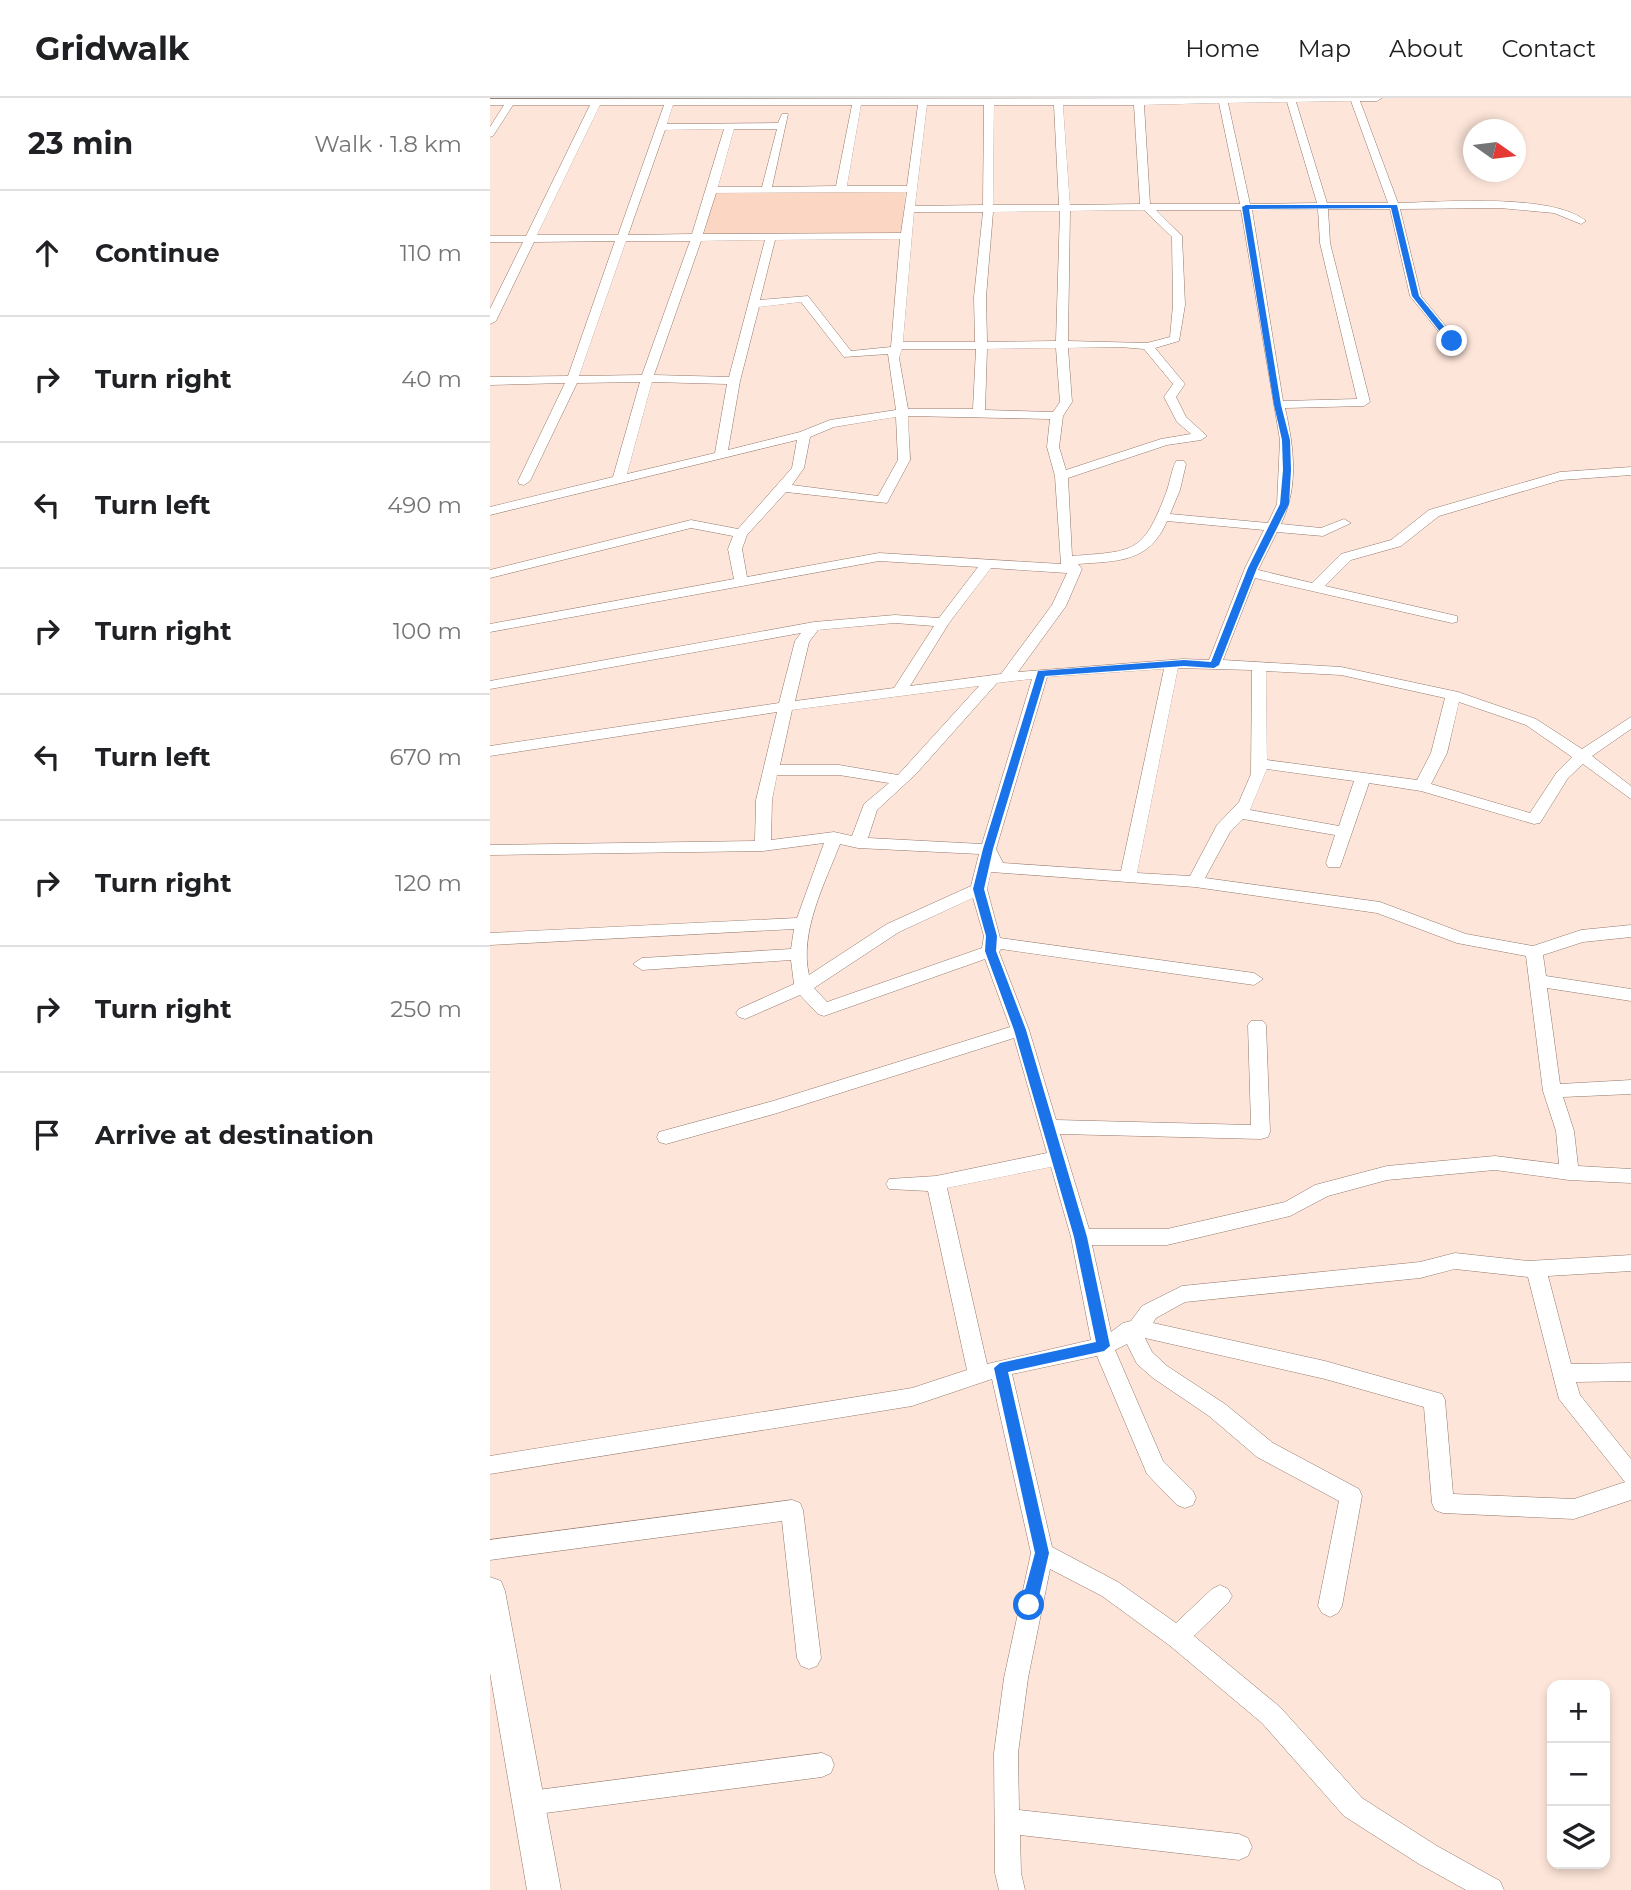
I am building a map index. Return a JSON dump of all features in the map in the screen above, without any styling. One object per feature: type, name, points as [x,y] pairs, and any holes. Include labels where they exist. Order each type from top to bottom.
[{"type":"main road","points":[[490,1591],[544,1890]]},
{"type":"street","points":[[1355,98],[1394,206],[1416,296],[1452,341]]},
{"type":"street","points":[[490,102],[923,103],[1377,98]]},
{"type":"street","points":[[1278,405],[1364,402],[1325,243],[1323,207],[1290,99]]},
{"type":"street","points":[[1214,665],[1251,573],[1284,504],[1287,470],[1286,440],[1246,207],[1223,100]]},
{"type":"street","points":[[491,129],[511,101]]},
{"type":"street","points":[[490,321],[597,101]]},
{"type":"street","points":[[524,481],[572,380],[670,101]]},
{"type":"street","points":[[766,190],[788,102]]},
{"type":"street","points":[[841,189],[857,102]]},
{"type":"street","points":[[979,415],[980,297],[988,208],[989,102]]},
{"type":"street","points":[[858,843],[870,808],[901,780],[998,680],[1059,606],[1071,565],[1061,476],[1053,447],[1057,416],[1066,402],[1062,346],[1066,231],[1058,102]]},
{"type":"street","points":[[754,304],[804,298],[848,355],[897,348],[981,344],[1147,346],[1175,339],[1179,305],[1177,236],[1144,206],[1139,102]]},
{"type":"street","points":[[783,488],[882,500],[904,460],[902,412],[893,358],[897,348],[908,209],[923,103]]},
{"type":"street","points":[[619,480],[647,378],[697,238],[730,126]]},
{"type":"street","points":[[661,127],[782,126]]},
{"type":"street","points":[[711,190],[911,189]]},
{"type":"street","points":[[908,209],[1144,206],[1530,207],[1556,210],[1581,221]]},
{"type":"street","points":[[721,455],[734,381],[771,236]]},
{"type":"street","points":[[490,239],[906,236]]},
{"type":"street","points":[[1061,476],[1165,442],[1201,436],[1181,419],[1170,397],[1179,384],[1147,346]]},
{"type":"street","points":[[490,381],[647,378],[734,381]]},
{"type":"street","points":[[490,511],[804,435],[852,417],[902,412],[1057,416]]},
{"type":"street","points":[[741,581],[735,549],[741,534],[798,468],[804,435]]},
{"type":"street","points":[[490,628],[878,557],[987,564],[1071,565],[1127,556],[1154,537],[1174,490],[1180,464]]},
{"type":"street","points":[[1317,586],[1346,557],[1396,543],[1434,513],[1560,476],[1631,471]]},
{"type":"street","points":[[1164,517],[1273,525],[1322,532],[1344,523]]},
{"type":"street","points":[[490,574],[691,524],[741,534]]},
{"type":"street","points":[[898,694],[943,622],[987,564]]},
{"type":"street","points":[[1251,573],[1452,619]]},
{"type":"street","points":[[490,685],[814,626],[895,619],[943,622]]},
{"type":"street","points":[[764,846],[764,800],[802,641],[814,626]]},
{"type":"street","points":[[1128,876],[1172,664]]},
{"type":"street","points":[[490,751],[786,706],[898,694],[1041,673],[1172,664],[1214,665],[1341,671],[1453,695],[1531,723],[1611,776],[1631,794]]},
{"type":"street","points":[[1195,881],[1223,829],[1240,813],[1259,774],[1259,667]]},
{"type":"street","points":[[1041,673],[988,849],[979,889],[992,936],[990,951],[1020,1030],[1081,1237],[1104,1346],[1155,1468],[1185,1498]]},
{"type":"street","points":[[1422,786],[1439,753],[1453,695]]},
{"type":"street","points":[[1257,763],[1422,786],[1534,819],[1562,775],[1582,756],[1631,722]]},
{"type":"street","points":[[772,770],[839,770],[901,780]]},
{"type":"street","points":[[1334,863],[1363,778]]},
{"type":"street","points":[[1240,813],[1346,831]]},
{"type":"street","points":[[490,850],[764,846],[834,837],[858,843],[988,849]]},
{"type":"street","points":[[834,837],[804,923],[799,954],[803,987],[824,1010],[990,951],[998,943],[1254,979]]},
{"type":"street","points":[[988,849],[997,868],[1195,881],[1380,908],[1463,939],[1535,952],[1581,936],[1616,930],[1631,931]]},
{"type":"street","points":[[745,1013],[803,987],[893,928],[979,889]]},
{"type":"street","points":[[490,939],[804,923]]},
{"type":"street","points":[[1535,952],[1536,980],[1552,1091],[1565,1131],[1569,1173]]},
{"type":"street","points":[[642,964],[799,954]]},
{"type":"street","points":[[1536,980],[1631,995]]},
{"type":"street","points":[[1049,1127],[1261,1132],[1257,1025]]},
{"type":"street","points":[[666,1137],[775,1107],[1020,1030]]},
{"type":"street","points":[[1552,1091],[1631,1087]]},
{"type":"street","points":[[896,1184],[936,1182],[1058,1158]]},
{"type":"street","points":[[1081,1237],[1167,1237],[1290,1208],[1322,1190],[1387,1173],[1495,1163],[1569,1173],[1631,1176]]},
{"type":"street","points":[[936,1182],[1042,1553],[1016,1678],[1006,1753],[1008,1873],[1012,1890]]},
{"type":"street","points":[[490,1465],[912,1397],[990,1372],[1104,1346],[1134,1329],[1149,1311],[1182,1294],[1420,1270],[1455,1261],[1536,1269],[1631,1263]]},
{"type":"street","points":[[1536,1269],[1570,1399],[1631,1475]]},
{"type":"street","points":[[1134,1329],[1325,1370],[1410,1396],[1434,1400],[1443,1503],[1574,1510],[1631,1490]]},
{"type":"street","points":[[1134,1329],[1144,1358],[1160,1372],[1217,1410],[1265,1450],[1351,1496],[1330,1606]]},
{"type":"street","points":[[1565,1373],[1631,1372]]},
{"type":"street","points":[[490,1550],[792,1510],[808,1658]]},
{"type":"street","points":[[1042,1553],[1110,1589],[1177,1637],[1271,1716],[1353,1807],[1428,1855],[1491,1890]]},
{"type":"street","points":[[1177,1637],[1220,1596]]},
{"type":"street","points":[[530,1803],[822,1765]]},
{"type":"street","points":[[1007,1821],[1240,1847]]},
{"type":"shaded area","points":[[715,191],[905,193],[901,233],[704,235]]},
{"type":"route","points":[[1029,1605],[1042,1553],[1000,1368],[1104,1346],[1081,1237],[1020,1030],[990,951],[992,936],[979,889],[988,849],[1041,673],[1184,663],[1214,665],[1252,568],[1284,504],[1287,470],[1286,440],[1246,207],[1394,206],[1416,296],[1429,316],[1452,341]]}]
